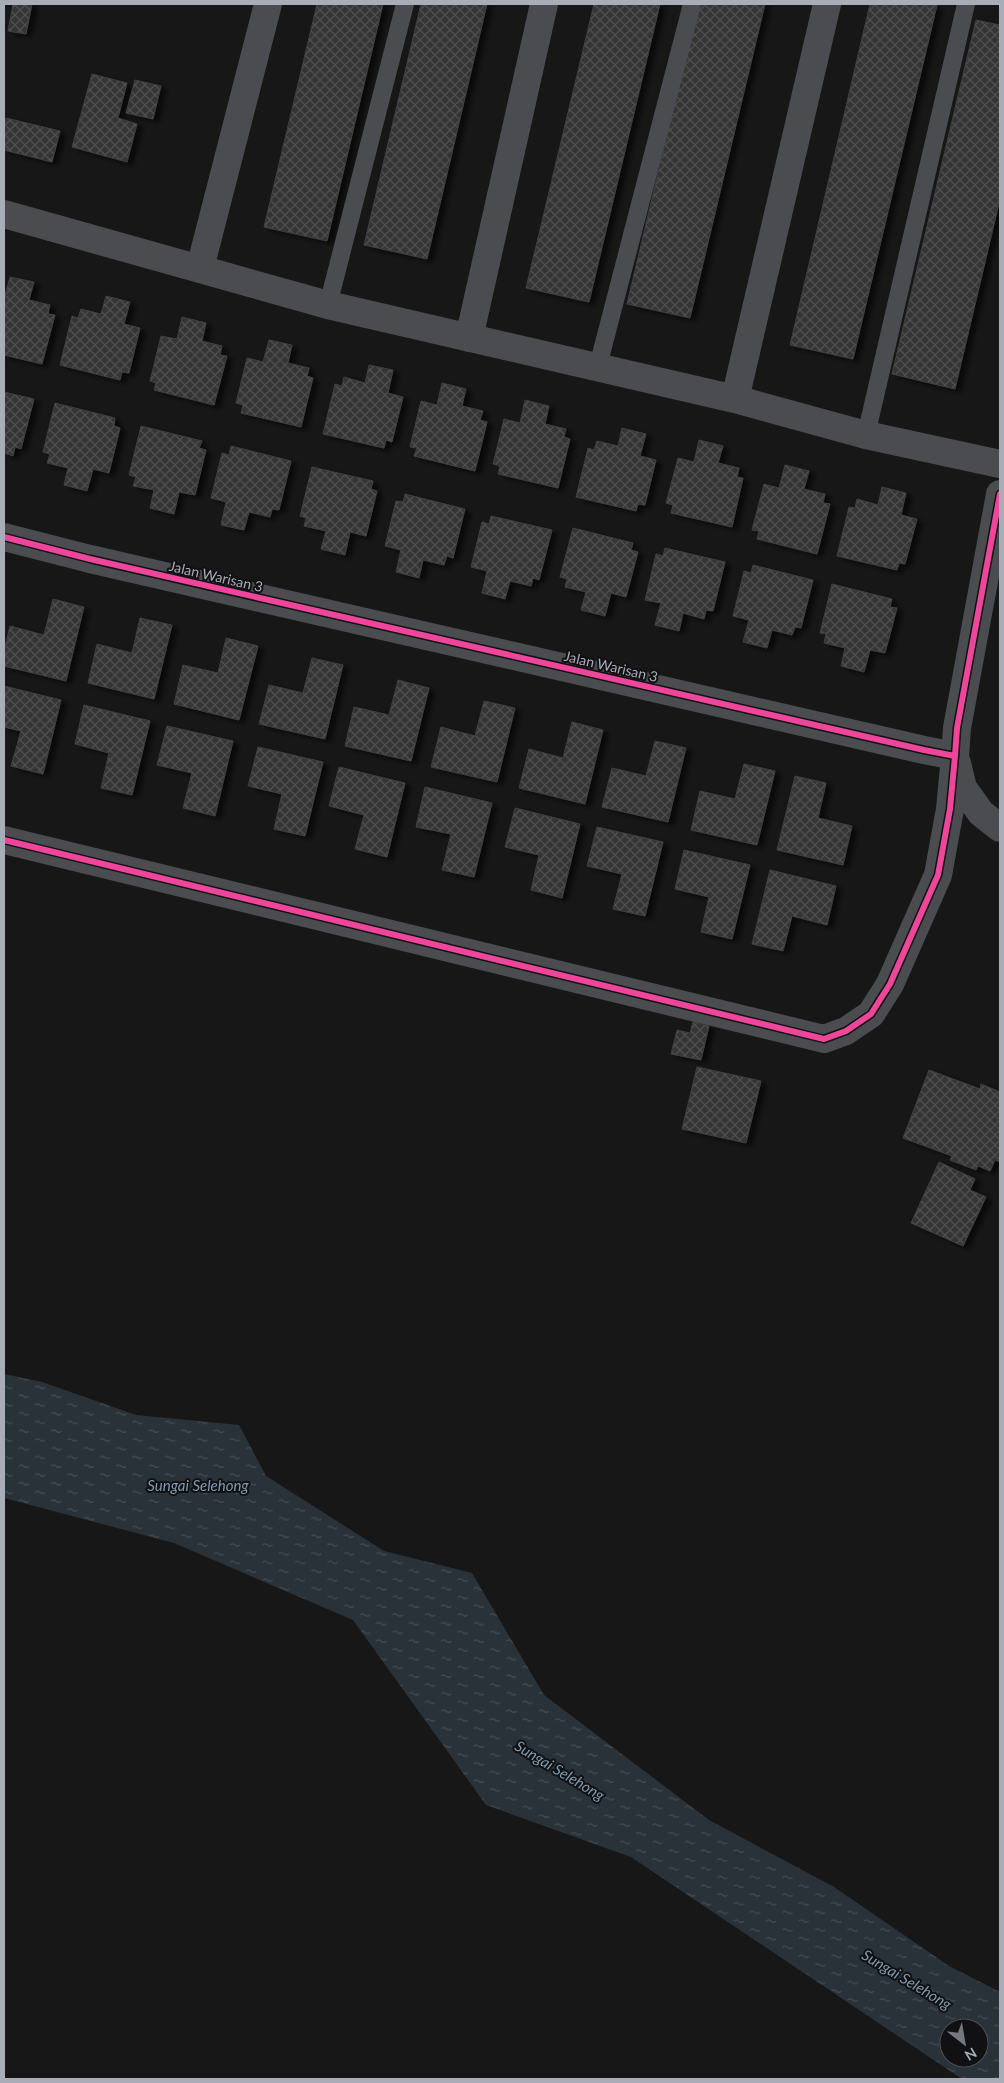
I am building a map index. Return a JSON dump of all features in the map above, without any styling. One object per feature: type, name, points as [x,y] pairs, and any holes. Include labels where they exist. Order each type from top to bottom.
[{"type":"street","points":[[200,268],[268,4]]},
{"type":"street","points":[[469,338],[544,4]]},
{"type":"street","points":[[735,399],[827,4]]},
{"type":"street","points":[[4,214],[328,305],[598,366],[735,399],[866,435],[1000,464]]},
{"type":"street","points":[[4,840],[824,1039],[846,1031],[871,1014],[890,984],[938,875],[950,809],[957,728],[1000,494]]},
{"type":"street","name":"Jalan Warisan 3","points":[[4,537],[90,560],[955,756]]},
{"type":"street","points":[[955,756],[963,788],[981,813],[1000,828]]},
{"type":"lane","points":[[328,305],[405,4]]},
{"type":"lane","points":[[598,366],[692,4]]},
{"type":"lane","points":[[866,435],[966,4]]},
{"type":"water","name":"Sungai Selehong","points":[[4,1374],[42,1382],[136,1415],[239,1425],[266,1476],[384,1551],[472,1573],[544,1695],[709,1820],[834,1887],[949,1966],[1000,1992],[1000,2079],[962,2079],[946,2068],[989,2068],[989,2018],[939,2018],[939,2064],[631,1857],[486,1805],[353,1620],[174,1543],[4,1498]]},
{"type":"building","points":[[13,4],[32,4],[26,34],[8,31]]},
{"type":"building","points":[[317,4],[383,4],[327,241],[264,227]]},
{"type":"building","points":[[421,4],[487,4],[427,259],[364,245]]},
{"type":"building","points":[[594,4],[660,4],[589,302],[526,288]]},
{"type":"building","points":[[698,4],[765,4],[690,318],[627,304]]},
{"type":"building","points":[[870,4],[937,5],[853,359],[790,345]]},
{"type":"building","points":[[976,20],[1000,25],[1000,199],[955,389],[892,374]]},
{"type":"building","points":[[92,74],[127,83],[118,118],[137,124],[127,162],[72,147]]},
{"type":"building","points":[[135,80],[161,86],[153,119],[126,113]]},
{"type":"building","points":[[6,118],[60,131],[52,162],[4,150]]},
{"type":"building","points":[[10,277],[34,282],[29,300],[50,305],[48,314],[55,315],[42,364],[4,355],[4,299]]},
{"type":"building","points":[[106,296],[130,302],[124,324],[140,328],[129,373],[122,372],[120,380],[60,365],[72,316],[78,318],[81,309],[101,314]]},
{"type":"building","points":[[182,317],[206,323],[202,341],[222,346],[220,355],[227,356],[214,405],[154,390],[156,383],[150,381],[161,336],[177,339]]},
{"type":"building","points":[[269,340],[292,345],[288,363],[309,368],[307,376],[313,378],[301,427],[241,413],[243,405],[236,403],[247,358],[263,362]]},
{"type":"building","points":[[369,365],[393,370],[388,393],[403,397],[392,442],[386,440],[384,448],[323,434],[335,384],[342,386],[344,377],[365,383]]},
{"type":"building","points":[[442,383],[466,389],[462,406],[483,411],[480,420],[487,422],[475,471],[414,456],[417,448],[410,447],[421,401],[437,405]]},
{"type":"building","points":[[4,392],[34,399],[21,449],[15,447],[13,456],[4,453]]},
{"type":"building","points":[[525,400],[549,406],[545,424],[566,429],[564,437],[570,439],[558,488],[498,474],[500,466],[493,464],[504,419],[520,423]]},
{"type":"building","points":[[55,403],[115,418],[114,426],[120,428],[109,473],[93,469],[87,491],[64,485],[68,468],[47,463],[50,454],[43,452]]},
{"type":"building","points":[[141,426],[202,441],[199,448],[206,450],[195,495],[179,492],[174,514],[150,508],[154,490],[133,486],[136,477],[129,475]]},
{"type":"building","points":[[622,428],[646,434],[640,456],[656,460],[645,505],[638,504],[636,511],[576,497],[588,448],[594,450],[597,441],[618,446]]},
{"type":"building","points":[[699,440],[723,446],[718,463],[739,468],[737,477],[743,478],[732,527],[671,513],[673,505],[666,503],[678,458],[694,462]]},
{"type":"building","points":[[231,446],[291,461],[279,510],[272,509],[270,517],[249,512],[244,530],[221,525],[226,502],[211,498],[222,453],[229,455]]},
{"type":"building","points":[[785,465],[809,471],[804,489],[825,494],[823,503],[830,504],[817,554],[757,539],[759,531],[752,530],[764,484],[779,488]]},
{"type":"building","points":[[312,467],[373,481],[371,489],[377,491],[366,536],[350,532],[345,555],[321,549],[326,531],[304,526],[306,518],[300,516]]},
{"type":"building","points":[[882,487],[906,493],[901,515],[917,519],[905,564],[899,563],[897,570],[837,556],[849,507],[855,508],[857,499],[878,505]]},
{"type":"building","points":[[405,494],[465,509],[453,558],[447,556],[444,565],[423,560],[419,578],[396,572],[401,550],[385,546],[396,501],[403,502]]},
{"type":"building","points":[[491,516],[552,530],[539,580],[533,578],[531,586],[510,581],[505,599],[482,593],[487,571],[471,567],[482,522],[489,524]]},
{"type":"building","points":[[573,528],[633,543],[631,550],[638,552],[626,597],[611,593],[605,616],[581,610],[586,592],[565,587],[567,579],[560,577]]},
{"type":"building","points":[[665,548],[725,562],[713,611],[706,610],[704,619],[683,613],[679,631],[655,625],[661,603],[645,600],[656,554],[663,556]]},
{"type":"building","points":[[753,565],[813,580],[801,628],[795,627],[792,635],[772,630],[767,648],[743,642],[749,620],[733,616],[744,571],[751,573]]},
{"type":"building","points":[[832,584],[892,599],[890,607],[897,608],[885,653],[870,650],[864,672],[841,666],[845,648],[824,643],[826,634],[820,633]]},
{"type":"building","points":[[53,599],[84,607],[66,681],[4,666],[4,651],[10,626],[44,635]]},
{"type":"building","points":[[140,618],[172,625],[154,699],[88,683],[97,644],[132,653]]},
{"type":"building","points":[[226,638],[258,646],[239,720],[174,704],[183,665],[218,673]]},
{"type":"building","points":[[312,658],[343,665],[325,739],[259,724],[269,685],[303,693]]},
{"type":"building","points":[[398,680],[429,688],[411,761],[345,746],[354,707],[389,715]]},
{"type":"building","points":[[4,686],[61,700],[43,774],[11,766],[21,731],[4,727]]},
{"type":"building","points":[[484,701],[515,708],[497,782],[431,767],[441,727],[475,736]]},
{"type":"building","points":[[84,705],[150,721],[132,795],[101,788],[109,753],[75,744]]},
{"type":"building","points":[[572,722],[603,730],[585,804],[519,788],[529,749],[563,758]]},
{"type":"building","points":[[167,726],[233,741],[215,816],[183,808],[192,773],[157,765]]},
{"type":"building","points":[[655,741],[686,748],[668,822],[602,807],[612,768],[646,776]]},
{"type":"building","points":[[258,747],[323,762],[305,836],[274,829],[282,794],[248,786]]},
{"type":"building","points":[[744,764],[775,771],[757,845],[691,830],[700,791],[735,799]]},
{"type":"building","points":[[339,767],[405,783],[387,857],[355,849],[364,815],[329,806]]},
{"type":"building","points":[[795,776],[826,783],[818,818],[852,826],[843,865],[777,850]]},
{"type":"building","points":[[425,787],[492,803],[474,877],[442,870],[451,834],[416,827]]},
{"type":"building","points":[[515,808],[580,824],[562,898],[531,890],[539,855],[505,847]]},
{"type":"building","points":[[597,827],[663,842],[645,916],[613,909],[622,874],[587,866]]},
{"type":"building","points":[[684,850],[750,865],[732,939],[701,932],[709,897],[675,889]]},
{"type":"building","points":[[770,870],[836,886],[827,925],[792,916],[783,951],[752,944]]},
{"type":"building","points":[[693,1022],[709,1026],[701,1060],[671,1054],[677,1030],[690,1033]]},
{"type":"building","points":[[697,1067],[761,1081],[746,1143],[682,1129]]},
{"type":"building","points":[[929,1070],[980,1089],[981,1084],[1000,1092],[1000,1162],[995,1160],[990,1171],[978,1166],[976,1170],[950,1160],[952,1156],[903,1138]]},
{"type":"building","points":[[939,1162],[975,1179],[970,1190],[986,1197],[963,1246],[911,1223]]},
{"type":"cycle path","points":[[4,537],[90,559],[955,756],[957,728],[1000,494]]},
{"type":"cycle path","points":[[4,840],[824,1039],[846,1031],[871,1014],[890,984],[938,875],[950,809],[955,756]]}]
